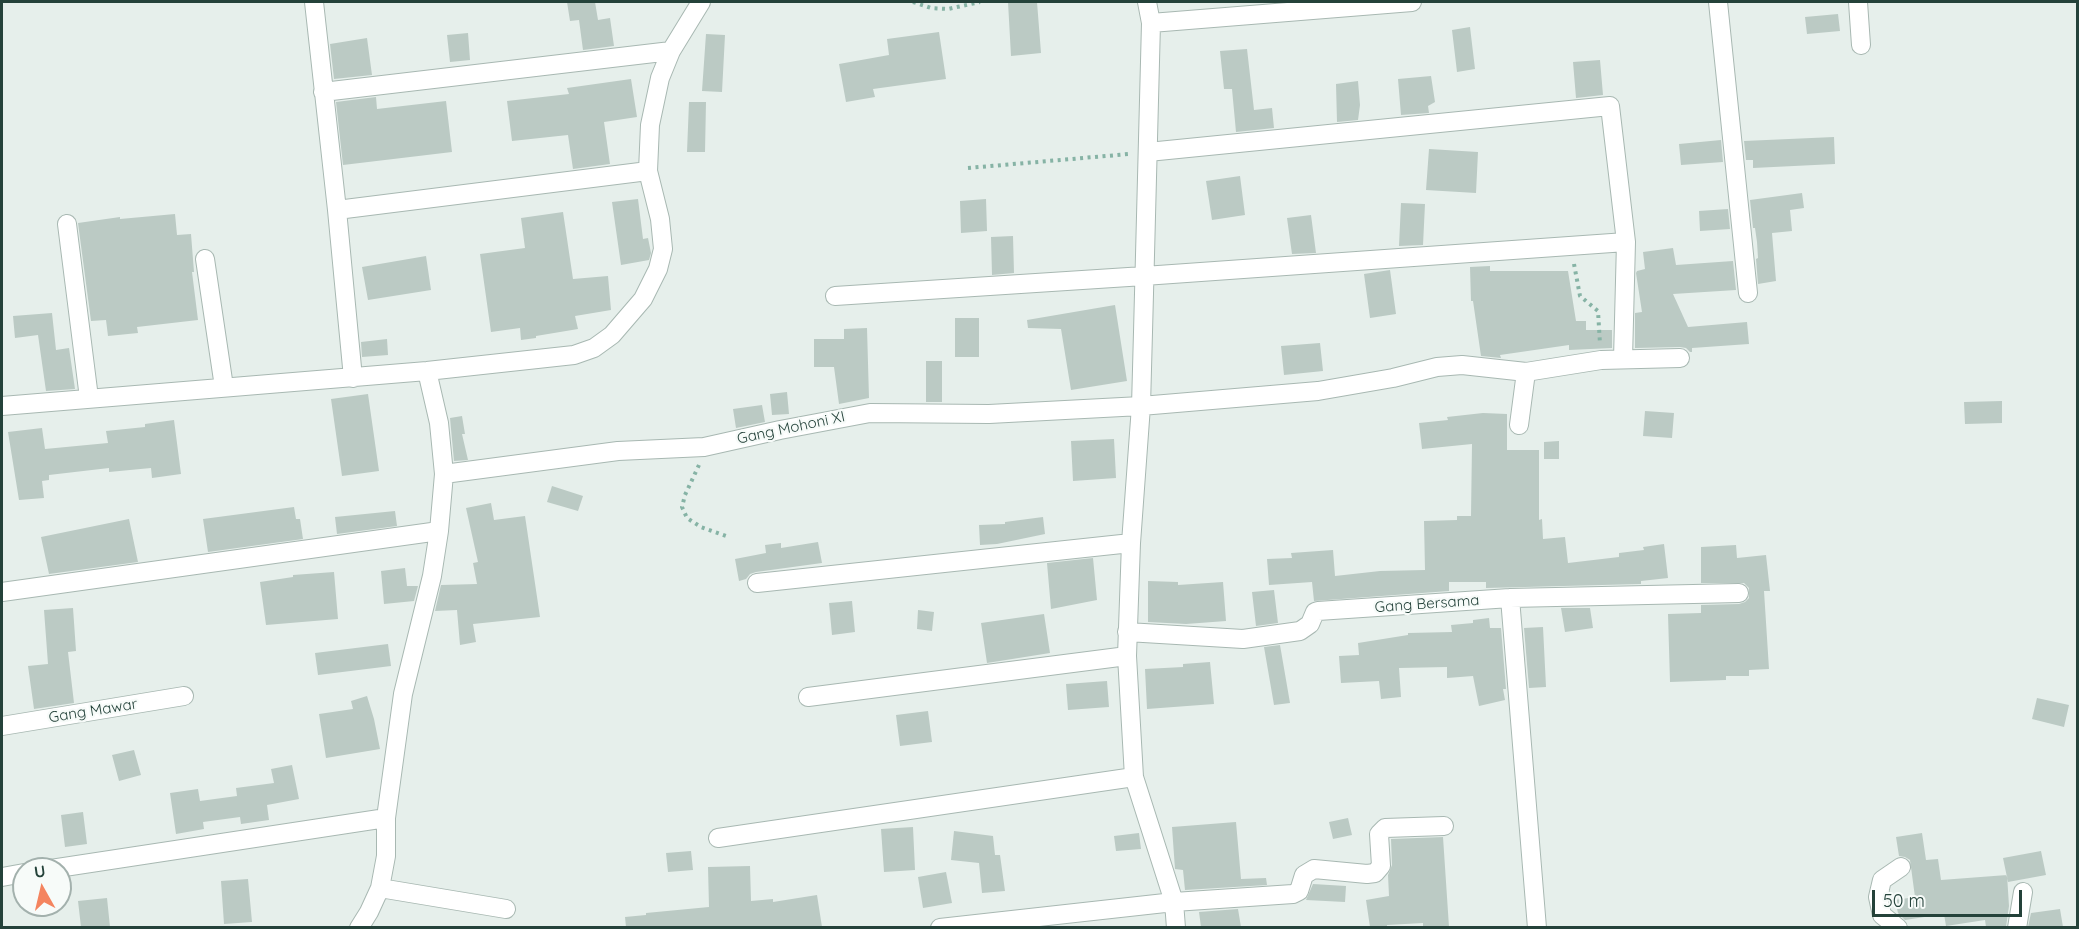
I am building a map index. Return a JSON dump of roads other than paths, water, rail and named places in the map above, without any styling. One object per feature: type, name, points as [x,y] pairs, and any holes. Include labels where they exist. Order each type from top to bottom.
[{"type":"street","points":[[314,2],[338,210],[353,378]]},
{"type":"street","points":[[2,406],[427,371],[574,355],[594,348],[612,335],[643,299],[658,269],[663,249],[660,219],[648,171],[650,124],[654,97],[671,51],[701,2]]},
{"type":"street","points":[[1148,2],[1150,23],[1148,152],[1141,406],[1131,543],[1127,656],[1134,777],[1174,902],[1176,927]]},
{"type":"street","points":[[1150,23],[1412,2]]},
{"type":"street","points":[[1718,2],[1748,293]]},
{"type":"street","points":[[1857,2],[1861,45]]},
{"type":"street","points":[[323,92],[671,51]]},
{"type":"street","points":[[1148,152],[1610,106],[1626,242],[1623,359]]},
{"type":"street","points":[[338,210],[648,171]]},
{"type":"street","points":[[67,224],[89,398]]},
{"type":"street","points":[[835,296],[1626,242]]},
{"type":"street","points":[[205,259],[224,387]]},
{"type":"street","name":"Gang Mohoni XI","points":[[444,474],[618,451],[704,447],[870,413],[989,414],[1141,406],[1318,391],[1393,378],[1437,367],[1462,365],[1526,372],[1601,360],[1680,358]]},
{"type":"street","points":[[360,927],[380,888],[386,856],[386,818],[403,694],[428,595],[439,531],[444,474],[439,423],[427,371]]},
{"type":"street","points":[[1519,425],[1526,372]]},
{"type":"street","points":[[2,592],[439,531]]},
{"type":"street","points":[[757,584],[1131,543]]},
{"type":"street","name":"Gang Bersama","points":[[1127,632],[1243,639],[1300,632],[1310,624],[1316,612],[1510,598],[1739,593]]},
{"type":"street","points":[[1510,598],[1537,927]]},
{"type":"street","points":[[808,697],[1127,656]]},
{"type":"street","name":"Gang Mawar","points":[[2,726],[184,696]]},
{"type":"street","points":[[718,838],[1134,777]]},
{"type":"street","points":[[72,866],[386,818]]},
{"type":"street","points":[[940,927],[1174,902],[1293,894],[1299,891],[1304,875],[1314,869],[1371,874],[1378,871],[1381,866],[1379,834],[1381,830],[1396,826],[1444,826]]},
{"type":"street","points":[[1898,927],[1882,915],[1878,897],[1882,880],[1901,867]]},
{"type":"street","points":[[380,888],[506,909]]},
{"type":"street","points":[[2018,927],[2023,892]]}]
